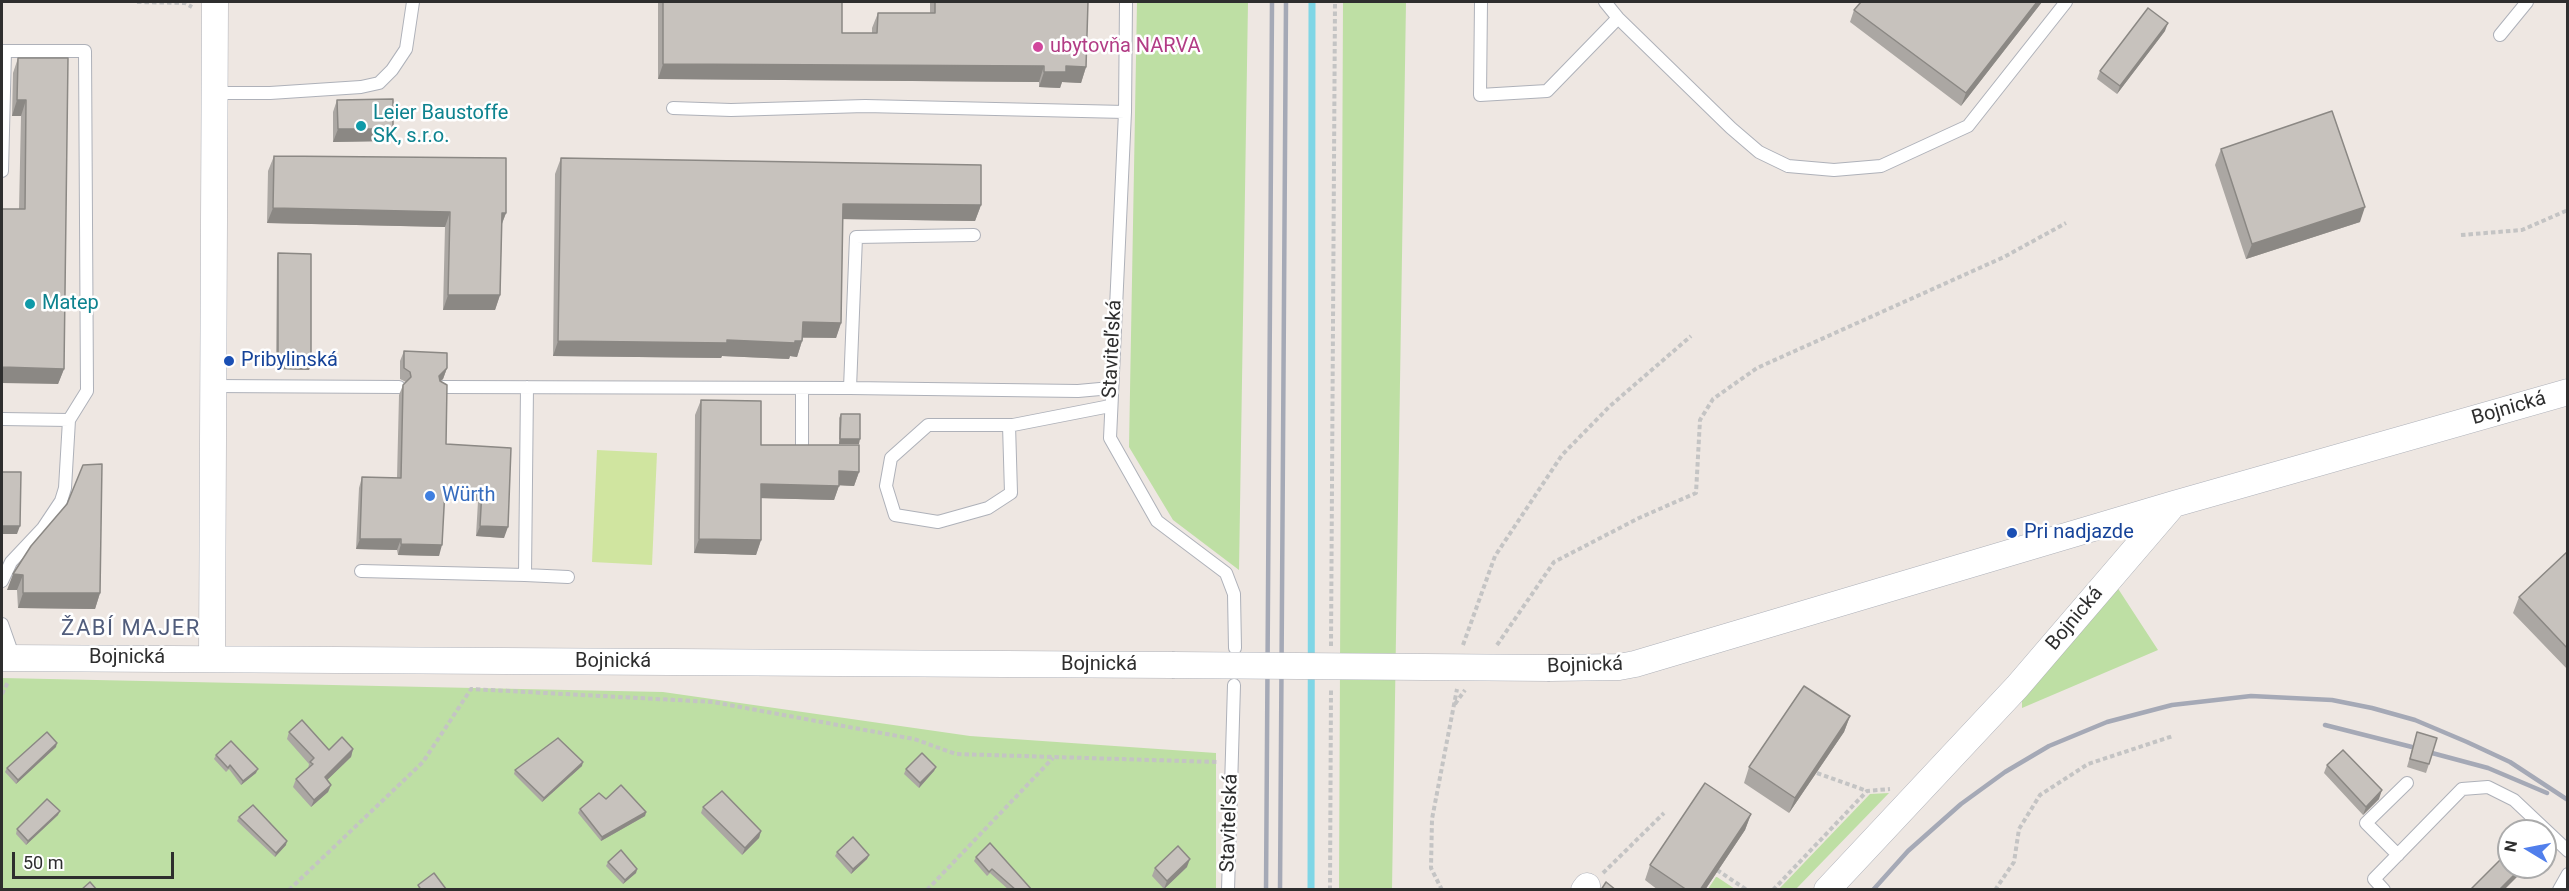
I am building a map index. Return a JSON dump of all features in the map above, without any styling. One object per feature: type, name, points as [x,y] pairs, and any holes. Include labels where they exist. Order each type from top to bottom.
[{"type":"street","points":[[212,659],[215,2]]},
{"type":"street","name":"Bojnická","points":[[8,658],[1619,668],[2174,504],[2568,392]]},
{"type":"street","name":"Bojnická","points":[[1827,890],[2009,696],[2174,504]]},
{"type":"lane","points":[[215,93],[315,90],[361,87],[379,83],[392,70],[406,48],[413,2]]},
{"type":"lane","name":"Staviteľská","points":[[1126,2],[1125,112],[1110,438],[1157,521],[1226,573],[1231,583],[1235,606],[1235,648]]},
{"type":"lane","points":[[1481,2],[1480,95],[1547,91],[1618,18]]},
{"type":"lane","points":[[1605,2],[1618,18],[1731,128],[1759,152],[1788,166],[1834,170],[1881,166],[1968,126],[2066,2]]},
{"type":"lane","points":[[2500,35],[2527,2]]},
{"type":"lane","points":[[2,171],[3,51],[85,51],[87,391],[69,420],[61,501],[44,528],[11,562],[2,581]]},
{"type":"lane","points":[[673,108],[730,110],[865,106],[1125,112]]},
{"type":"lane","points":[[850,388],[856,237],[974,235]]},
{"type":"lane","points":[[212,387],[399,387]]},
{"type":"lane","points":[[443,387],[1066,391],[1111,388]]},
{"type":"lane","points":[[525,575],[527,387]]},
{"type":"lane","points":[[801,388],[802,452]]},
{"type":"lane","points":[[1009,425],[1011,493],[988,508],[938,522],[895,515],[886,486],[891,458],[928,425],[1009,425],[1110,406]]},
{"type":"lane","points":[[2,418],[69,420]]},
{"type":"lane","points":[[361,571],[567,577]]},
{"type":"lane","points":[[2,624],[8,658]]},
{"type":"lane","name":"Staviteľská","points":[[1228,890],[1234,685]]},
{"type":"lane","points":[[2398,855],[2366,823],[2407,783]]},
{"type":"lane","points":[[2384,890],[2374,879],[2462,789],[2488,787],[2514,800],[2568,851]]},
{"type":"lane","points":[[2559,890],[2568,874]]},
{"type":"path","points":[[1331,648],[1335,2]]},
{"type":"path","points":[[2461,235],[2522,230],[2568,210]]},
{"type":"path","points":[[1495,648],[1554,562],[1639,518],[1696,493],[1701,420],[1713,399],[1757,368],[2004,257],[2066,223]]},
{"type":"path","points":[[1462,648],[1495,556],[1562,454],[1610,406],[1691,336]]},
{"type":"path","points":[[1330,890],[1331,685]]},
{"type":"path","points":[[1442,890],[1431,868],[1432,819],[1457,686]]},
{"type":"path","points":[[1455,705],[1468,686]]},
{"type":"path","points":[[289,890],[423,762],[471,689],[712,702],[914,739],[957,754],[1233,762]]},
{"type":"path","points":[[1995,890],[2014,862],[2019,829],[2040,795],[2088,764],[2173,736]]},
{"type":"path","points":[[927,890],[1053,758]]},
{"type":"path","points":[[1817,773],[1867,791]]},
{"type":"path","points":[[1586,888],[1664,813]]},
{"type":"path","points":[[1717,870],[1747,890]]},
{"type":"green space","points":[[1137,2],[1248,2],[1239,570],[1173,520],[1129,447]]},
{"type":"green space","points":[[1343,2],[1406,2],[1392,889],[1339,890]]},
{"type":"green space","points":[[597,450],[657,453],[652,565],[592,562]]},
{"type":"green space","points":[[2117,587],[2158,650],[2022,708],[2022,699]]},
{"type":"green space","points":[[2,678],[663,692],[970,736],[1216,753],[1216,889],[2,890]]},
{"type":"green space","points":[[1889,793],[1796,889],[1779,889],[1870,794]]},
{"type":"green space","points":[[1717,877],[1735,889],[1708,889]]},
{"type":"building","points":[[663,2],[842,2],[842,33],[877,33],[878,13],[935,13],[935,2],[1088,2],[1086,67],[1066,66],[1066,72],[1044,72],[1044,66],[663,64]]},
{"type":"building","points":[[1861,2],[2037,2],[1966,93],[1854,10]]},
{"type":"building","points":[[2148,8],[2168,23],[2120,86],[2100,71]]},
{"type":"building","name":"Matep","points":[[18,58],[68,58],[64,369],[2,367],[2,209],[25,209],[26,100],[17,100]]},
{"type":"building","points":[[393,99],[393,129],[338,129],[337,100]]},
{"type":"building","points":[[2332,111],[2365,207],[2252,244],[2221,149]]},
{"type":"building","points":[[274,156],[506,158],[506,213],[502,213],[500,295],[448,295],[450,212],[273,208]]},
{"type":"building","points":[[561,158],[981,165],[981,205],[843,204],[841,323],[803,322],[802,341],[795,341],[795,343],[727,340],[727,343],[558,341]]},
{"type":"building","points":[[278,253],[311,254],[311,366],[278,365]]},
{"type":"building","points":[[404,351],[447,353],[447,368],[439,376],[440,381],[447,385],[446,444],[511,448],[508,527],[480,526],[482,490],[445,489],[442,545],[401,544],[401,539],[360,539],[362,477],[401,478],[403,385],[411,377],[410,372],[404,368]]},
{"type":"building","points":[[701,400],[761,401],[761,445],[859,445],[859,472],[839,471],[839,486],[761,484],[761,540],[699,539]]},
{"type":"building","points":[[841,414],[860,414],[860,439],[840,439]]},
{"type":"building","points":[[102,464],[100,593],[23,593],[23,575],[13,574],[31,546],[67,504],[83,465]]},
{"type":"building","points":[[2,472],[21,472],[20,526],[2,526]]},
{"type":"building","points":[[2568,551],[2568,649],[2519,597]]},
{"type":"building","points":[[1804,686],[1850,716],[1795,798],[1749,767]]},
{"type":"building","points":[[302,720],[329,750],[342,737],[353,749],[325,777],[331,785],[314,800],[296,779],[313,764],[310,762],[314,758],[289,732]]},
{"type":"building","points":[[47,732],[57,743],[18,780],[7,768]]},
{"type":"building","points":[[2417,732],[2437,738],[2429,764],[2410,759]]},
{"type":"building","points":[[558,738],[583,762],[544,798],[515,770]]},
{"type":"building","points":[[231,741],[258,769],[243,781],[230,765],[228,768],[216,755]]},
{"type":"building","points":[[2343,750],[2382,790],[2366,807],[2327,765]]},
{"type":"building","points":[[922,753],[936,767],[920,783],[906,769]]},
{"type":"building","points":[[1705,783],[1751,814],[1700,890],[1687,890],[1650,865]]},
{"type":"building","points":[[621,785],[646,812],[602,837],[580,809],[599,793],[606,799]]},
{"type":"building","points":[[722,791],[761,831],[745,848],[703,807]]},
{"type":"building","points":[[47,799],[60,811],[28,841],[17,829]]},
{"type":"building","points":[[253,805],[287,841],[276,853],[239,817]]},
{"type":"building","points":[[853,837],[869,855],[853,869],[837,852]]},
{"type":"building","points":[[990,843],[1032,890],[1016,890],[992,869],[989,872],[976,857]]},
{"type":"building","points":[[1178,846],[1190,859],[1167,881],[1155,868]]},
{"type":"building","points":[[621,850],[637,869],[625,880],[608,862]]},
{"type":"building","points":[[2497,863],[2497,879],[2510,879],[2499,890],[2470,890]]},
{"type":"building","points":[[434,873],[446,889],[421,890],[418,885]]},
{"type":"building","points":[[90,882],[97,890],[81,890]]},
{"type":"building","points":[[1606,882],[1616,890],[1601,890]]},
{"type":"waterway","points":[[1311,890],[1312,2]]},
{"type":"railway","points":[[1266,890],[1272,2]]},
{"type":"railway","points":[[1280,890],[1286,2]]},
{"type":"railway","points":[[1873,890],[1908,851],[1961,804],[2005,772],[2049,746],[2107,722],[2172,705],[2251,696],[2332,700],[2372,708],[2415,720],[2510,762],[2568,800]]},
{"type":"railway","points":[[2325,725],[2412,747]]},
{"type":"railway","points":[[2432,753],[2488,768],[2547,793]]},
{"type":"place","name":"ubytovňa NARVA","points":[[1038,47]]},
{"type":"place","name":"Leier Baustoffe SK, s.r.o.","points":[[361,126]]},
{"type":"place","name":"Matep","points":[[30,304]]},
{"type":"place","name":"Pribylinská","points":[[229,361]]},
{"type":"place","name":"Würth","points":[[430,496]]},
{"type":"place","name":"Pri nadjazde","points":[[2012,533]]},
{"type":"district","name":"ŽABÍ MAJER","points":[[131,629]]}]
